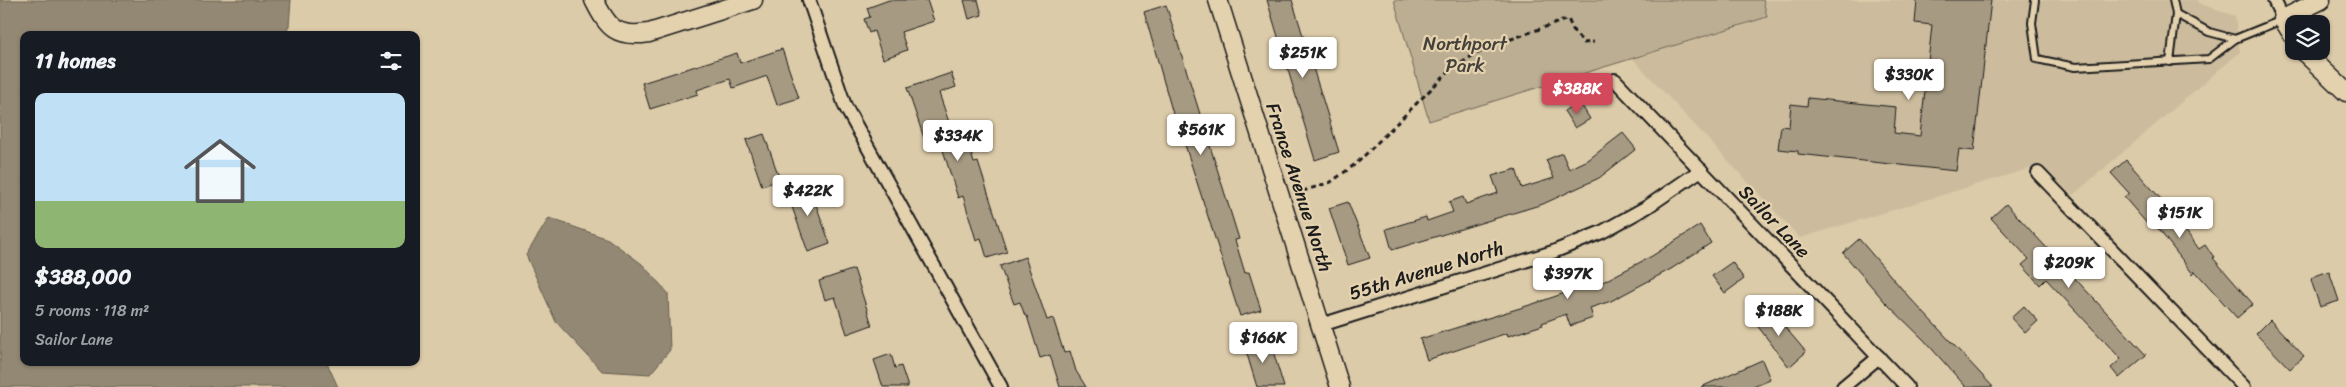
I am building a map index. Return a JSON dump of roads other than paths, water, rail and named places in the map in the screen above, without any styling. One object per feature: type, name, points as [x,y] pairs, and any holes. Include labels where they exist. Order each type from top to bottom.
[{"type":"street","points":[[594,0],[604,20],[616,32],[632,36],[648,33],[753,0]]},
{"type":"street","points":[[809,0],[845,106],[1001,387]]},
{"type":"street","name":"France Avenue North","points":[[1218,0],[1282,198],[1340,387]]},
{"type":"street","points":[[2274,0],[2285,22]]},
{"type":"street","points":[[2283,19],[2321,0]]},
{"type":"street","points":[[2313,60],[2346,92]]},
{"type":"street","name":"Sailor Lane","points":[[1615,80],[1907,387]]},
{"type":"street","name":"55th Avenue North","points":[[1321,325],[1553,252],[1602,232],[1647,207],[1701,170]]},
{"type":"street","points":[[2038,173],[2244,387]]},
{"type":"street","points":[[1843,387],[1879,357]]},
{"type":"lane","points":[[2035,0],[2032,23],[2037,59],[2075,67],[2209,58],[2235,39],[2283,19]]},
{"type":"lane","points":[[2170,62],[2176,14],[2173,0]]},
{"type":"lane","points":[[2176,14],[2209,32],[2235,39]]},
{"type":"park label","name":"Northport Park","points":[[1465,54]]}]
